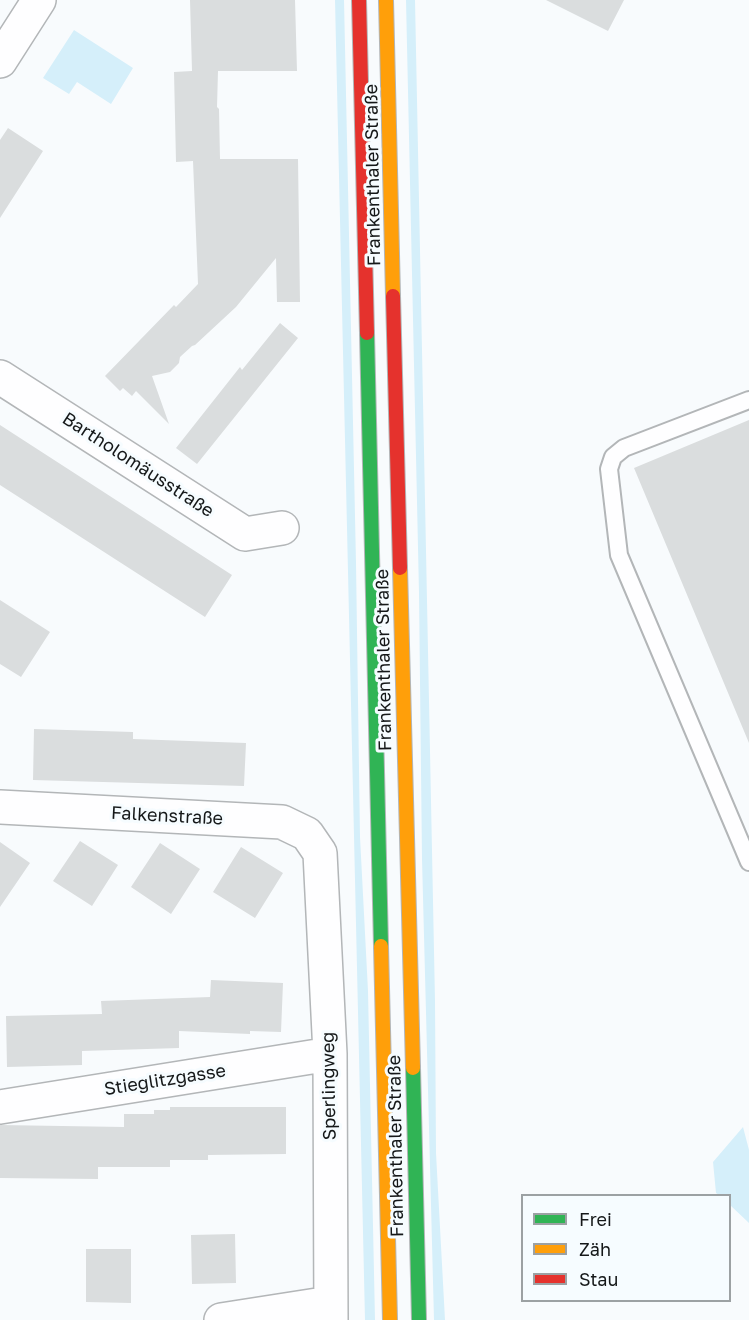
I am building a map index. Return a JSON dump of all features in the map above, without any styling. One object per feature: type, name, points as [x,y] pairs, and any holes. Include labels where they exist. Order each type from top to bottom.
[{"type":"main road","name":"Frankenthaler Straße","points":[[359,0],[390,1320]]},
{"type":"main road","name":"Frankenthaler Straße","points":[[386,0],[419,1320]]},
{"type":"street","points":[[0,61],[39,0]]},
{"type":"street","name":"Bartholomäusstraße","points":[[0,376],[245,534],[282,528]]},
{"type":"street","name":"Falkenstraße","points":[[0,807],[282,822],[307,834],[320,853]]},
{"type":"street","name":"Sperlingweg","points":[[320,853],[330,1054],[330,1312]]},
{"type":"street","name":"Stieglitzgasse","points":[[0,1107],[330,1054]]},
{"type":"street","points":[[221,1320],[330,1312]]},
{"type":"lane","points":[[749,400],[624,448],[613,457],[609,469],[619,555],[749,862]]},
{"type":"shaded area","points":[[335,0],[344,0],[360,837],[368,991],[375,1320],[365,1320]]},
{"type":"shaded area","points":[[406,0],[415,0],[436,1153],[445,1320],[434,1320],[422,859],[419,593]]},
{"type":"shaded area","points":[[74,30],[133,68],[111,104],[77,82],[69,94],[43,78]]},
{"type":"shaded area","points":[[743,1127],[749,1150],[749,1223],[731,1206],[731,1194],[716,1193],[713,1162]]},
{"type":"building","points":[[190,0],[295,0],[297,71],[218,71],[217,107],[219,109],[220,159],[298,159],[300,302],[277,302],[276,258],[236,307],[180,357],[179,363],[170,372],[152,376],[169,424],[136,391],[132,396],[123,388],[120,391],[105,376],[174,305],[176,307],[198,284],[193,161],[176,162],[174,72],[192,71]]},
{"type":"building","points":[[546,0],[624,0],[608,31]]},
{"type":"building","points":[[8,128],[43,151],[0,218],[0,140]]},
{"type":"building","points":[[280,323],[298,338],[197,464],[176,448],[240,367],[242,370]]},
{"type":"building","points":[[749,420],[749,743],[634,468]]},
{"type":"building","points":[[0,425],[232,575],[205,617],[0,485]]},
{"type":"building","points":[[0,600],[50,632],[21,677],[0,664]]},
{"type":"building","points":[[34,729],[133,732],[133,739],[246,743],[244,786],[33,780]]},
{"type":"building","points":[[80,841],[118,865],[92,906],[53,881]]},
{"type":"building","points":[[0,842],[30,863],[0,907]]},
{"type":"building","points":[[160,843],[200,869],[171,914],[131,887]]},
{"type":"building","points":[[241,847],[283,873],[255,918],[213,892]]},
{"type":"building","points":[[211,980],[283,983],[281,1032],[250,1031],[250,1034],[179,1031],[179,1048],[82,1051],[82,1065],[7,1067],[6,1016],[102,1014],[101,1001],[210,997]]},
{"type":"building","points":[[170,1107],[286,1107],[286,1154],[208,1155],[208,1160],[170,1160],[170,1167],[98,1167],[98,1179],[0,1178],[0,1125],[124,1127],[124,1114],[154,1114],[154,1110],[170,1110]]},
{"type":"building","points":[[235,1234],[236,1283],[192,1284],[191,1235]]},
{"type":"building","points":[[86,1249],[131,1249],[131,1303],[86,1302]]},
{"type":"traffic: fast","points":[[367,333],[381,946]]},
{"type":"traffic: fast","points":[[413,1068],[419,1320]]},
{"type":"traffic: slow","points":[[386,0],[393,296]]},
{"type":"traffic: slow","points":[[400,568],[413,1068]]},
{"type":"traffic: slow","points":[[381,946],[390,1320]]},
{"type":"traffic: jam","points":[[359,0],[367,333]]},
{"type":"traffic: jam","points":[[393,296],[400,568]]}]
